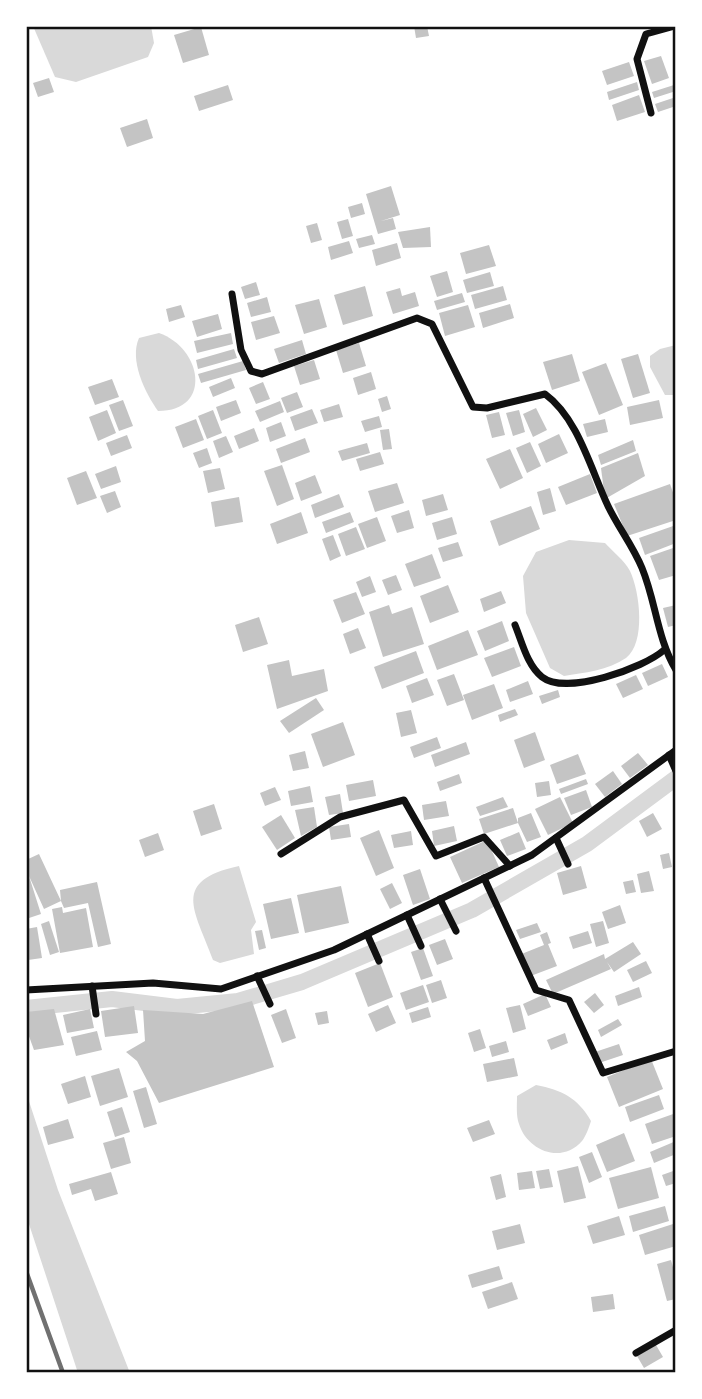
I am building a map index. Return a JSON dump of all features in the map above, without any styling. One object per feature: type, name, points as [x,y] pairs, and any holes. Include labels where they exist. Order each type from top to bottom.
[{"type":"street","points":[[651,113],[637,59],[646,34],[675,26]]},
{"type":"street","points":[[232,294],[242,350],[251,371],[262,374],[417,318],[432,324],[473,407],[487,408],[545,394],[555,401],[569,419],[608,507],[642,568],[664,650],[676,670]]},
{"type":"street","points":[[515,625],[531,665],[544,679],[566,684],[604,679],[664,650]]},
{"type":"street","points":[[26,990],[153,983],[221,989],[258,978],[368,936],[486,882],[533,855],[672,755],[676,771]]},
{"type":"street","points":[[281,854],[340,817],[404,800],[436,856],[484,837],[510,866]]},
{"type":"street","points":[[557,838],[568,864]]},
{"type":"street","points":[[486,882],[536,990],[569,1000],[603,1073],[676,1051]]},
{"type":"street","points":[[443,903],[456,931]]},
{"type":"street","points":[[408,918],[421,946]]},
{"type":"street","points":[[368,936],[379,961]]},
{"type":"street","points":[[258,978],[270,1004]]},
{"type":"street","points":[[92,987],[96,1014]]},
{"type":"street","points":[[636,1353],[676,1329]]},
{"type":"shaded area","points":[[33,26],[151,26],[154,43],[148,57],[76,82],[55,77]]},
{"type":"shaded area","points":[[159,333],[174,341],[185,352],[192,364],[195,378],[194,390],[187,401],[176,408],[158,411],[140,376],[136,347],[139,338]]},
{"type":"shaded area","points":[[676,345],[676,395],[665,395],[650,367],[650,356],[660,349]]},
{"type":"shaded area","points":[[569,540],[605,543],[622,560],[634,580],[639,629],[632,651],[626,658],[604,668],[564,676],[550,668],[526,613],[523,576],[536,552]]},
{"type":"shaded area","points":[[239,866],[256,922],[251,930],[254,954],[220,963],[213,960],[193,900],[196,889],[203,880],[217,872]]},
{"type":"shaded area","points":[[536,1085],[568,1096],[581,1106],[591,1121],[583,1139],[574,1148],[555,1153],[546,1151],[529,1141],[523,1133],[517,1118],[517,1096]]},
{"type":"shaded area","points":[[26,1092],[58,1190],[130,1373],[78,1373],[26,1215]]},
{"type":"building","points":[[414,26],[427,26],[429,36],[416,38]]},
{"type":"building","points":[[201,27],[209,55],[183,63],[174,35]]},
{"type":"building","points":[[661,56],[669,78],[652,84],[644,61]]},
{"type":"building","points":[[629,62],[634,76],[607,85],[602,71]]},
{"type":"building","points":[[49,78],[54,92],[38,97],[33,83]]},
{"type":"building","points":[[637,82],[639,90],[609,100],[607,92]]},
{"type":"building","points":[[228,85],[233,100],[199,111],[194,96]]},
{"type":"building","points":[[674,85],[676,91],[654,98],[652,92]]},
{"type":"building","points":[[639,95],[645,112],[617,121],[612,105]]},
{"type":"building","points":[[676,97],[676,106],[658,112],[655,104]]},
{"type":"building","points":[[147,119],[153,138],[127,147],[120,128]]},
{"type":"building","points":[[391,186],[400,215],[381,221],[393,218],[396,229],[378,234],[366,194]]},
{"type":"building","points":[[362,203],[365,214],[351,218],[348,207]]},
{"type":"building","points":[[348,219],[353,236],[342,239],[337,222]]},
{"type":"building","points":[[317,223],[322,240],[311,243],[306,226]]},
{"type":"building","points":[[430,227],[431,247],[403,248],[398,232]]},
{"type":"building","points":[[372,235],[375,244],[359,248],[356,239]]},
{"type":"building","points":[[349,241],[353,253],[331,260],[328,247]]},
{"type":"building","points":[[397,243],[401,258],[376,266],[372,250]]},
{"type":"building","points":[[489,245],[496,266],[466,274],[460,253]]},
{"type":"building","points":[[447,271],[453,292],[437,297],[430,276]]},
{"type":"building","points":[[490,272],[494,286],[467,293],[463,280]]},
{"type":"building","points":[[256,282],[260,295],[245,299],[241,287]]},
{"type":"building","points":[[365,286],[373,316],[343,325],[334,295]]},
{"type":"building","points":[[503,286],[507,300],[475,309],[471,295]]},
{"type":"building","points":[[400,288],[402,296],[415,292],[419,306],[393,314],[386,292]]},
{"type":"building","points":[[462,293],[465,302],[437,310],[434,301]]},
{"type":"building","points":[[267,297],[271,312],[251,317],[247,303]]},
{"type":"building","points":[[319,299],[327,327],[304,334],[295,305]]},
{"type":"building","points":[[510,304],[514,318],[483,328],[479,313]]},
{"type":"building","points":[[181,305],[185,317],[169,322],[166,309]]},
{"type":"building","points":[[468,305],[475,327],[445,336],[439,313]]},
{"type":"building","points":[[218,314],[222,329],[197,337],[192,321]]},
{"type":"building","points":[[274,316],[280,333],[256,340],[251,322]]},
{"type":"building","points":[[231,333],[233,344],[197,353],[194,341]]},
{"type":"building","points":[[302,340],[306,354],[279,363],[274,349]]},
{"type":"building","points":[[359,343],[366,366],[343,373],[336,350]]},
{"type":"building","points":[[234,349],[237,358],[198,369],[196,360]]},
{"type":"building","points":[[572,354],[580,381],[552,390],[543,362]]},
{"type":"building","points":[[638,354],[650,393],[633,398],[621,359]]},
{"type":"building","points":[[314,360],[320,379],[300,385],[294,366]]},
{"type":"building","points":[[243,361],[246,370],[201,383],[198,374]]},
{"type":"building","points":[[606,363],[623,405],[599,415],[582,372]]},
{"type":"building","points":[[371,372],[376,389],[358,395],[353,378]]},
{"type":"building","points":[[231,378],[235,388],[213,397],[209,387]]},
{"type":"building","points":[[112,379],[119,397],[95,405],[88,387]]},
{"type":"building","points":[[263,382],[270,399],[256,404],[249,388]]},
{"type":"building","points":[[297,392],[303,407],[287,413],[281,398]]},
{"type":"building","points":[[387,396],[391,409],[382,412],[378,399]]},
{"type":"building","points":[[123,400],[133,426],[119,431],[109,405]]},
{"type":"building","points":[[236,400],[241,413],[221,421],[216,407]]},
{"type":"building","points":[[659,400],[663,418],[630,425],[627,407]]},
{"type":"building","points":[[280,401],[284,412],[260,422],[255,411]]},
{"type":"building","points":[[339,404],[343,417],[324,422],[320,410]]},
{"type":"building","points":[[536,408],[547,430],[533,437],[523,414]]},
{"type":"building","points":[[312,409],[318,423],[295,431],[290,417]]},
{"type":"building","points":[[107,410],[116,433],[98,441],[89,417]]},
{"type":"building","points":[[213,410],[222,433],[207,439],[198,416]]},
{"type":"building","points":[[519,410],[525,432],[513,436],[506,413]]},
{"type":"building","points":[[499,412],[505,435],[492,438],[486,415]]},
{"type":"building","points":[[379,416],[382,427],[365,432],[361,421]]},
{"type":"building","points":[[196,419],[204,440],[183,448],[175,427]]},
{"type":"building","points":[[605,419],[608,432],[587,437],[583,424]]},
{"type":"building","points":[[281,422],[286,436],[270,442],[266,428]]},
{"type":"building","points":[[254,428],[259,441],[239,449],[234,436]]},
{"type":"building","points":[[389,429],[392,449],[383,450],[380,430]]},
{"type":"building","points":[[559,434],[568,453],[546,463],[538,444]]},
{"type":"building","points":[[127,435],[132,448],[111,456],[106,443]]},
{"type":"building","points":[[226,436],[233,452],[219,458],[213,441]]},
{"type":"building","points":[[305,438],[310,452],[281,463],[276,449]]},
{"type":"building","points":[[633,440],[636,451],[601,465],[598,455]]},
{"type":"building","points":[[530,442],[541,466],[527,473],[516,448]]},
{"type":"building","points":[[367,443],[370,453],[342,461],[338,451]]},
{"type":"building","points":[[207,448],[212,463],[199,468],[193,453]]},
{"type":"building","points":[[510,449],[523,478],[500,489],[486,459]]},
{"type":"building","points":[[380,452],[384,464],[360,471],[356,459]]},
{"type":"building","points":[[638,453],[645,476],[605,499],[601,468]]},
{"type":"building","points":[[282,465],[294,499],[277,506],[264,471]]},
{"type":"building","points":[[116,466],[121,482],[101,489],[95,474]]},
{"type":"building","points":[[220,468],[225,489],[208,493],[203,471]]},
{"type":"building","points":[[86,471],[97,498],[77,505],[67,478]]},
{"type":"building","points":[[590,474],[597,493],[566,505],[558,487]]},
{"type":"building","points":[[315,475],[322,493],[301,501],[295,483]]},
{"type":"building","points":[[397,483],[404,503],[375,512],[368,491]]},
{"type":"building","points":[[670,484],[676,501],[676,520],[627,536],[614,504]]},
{"type":"building","points":[[550,488],[556,511],[543,515],[537,492]]},
{"type":"building","points":[[115,491],[121,507],[107,513],[100,496]]},
{"type":"building","points":[[339,494],[344,507],[315,518],[311,505]]},
{"type":"building","points":[[443,494],[448,510],[426,516],[422,500]]},
{"type":"building","points":[[239,497],[243,522],[215,527],[211,502]]},
{"type":"building","points":[[531,506],[540,529],[499,546],[490,521]]},
{"type":"building","points":[[409,510],[414,528],[397,533],[391,516]]},
{"type":"building","points":[[301,512],[308,533],[277,544],[270,524]]},
{"type":"building","points":[[350,512],[354,522],[326,533],[322,522]]},
{"type":"building","points":[[377,517],[386,541],[367,548],[358,524]]},
{"type":"building","points":[[452,517],[457,534],[437,540],[432,523]]},
{"type":"building","points":[[676,525],[676,543],[645,555],[639,538]]},
{"type":"building","points":[[356,527],[365,549],[346,556],[338,534]]},
{"type":"building","points":[[333,535],[341,556],[330,561],[322,539]]},
{"type":"building","points":[[458,542],[463,556],[443,562],[438,548]]},
{"type":"building","points":[[676,547],[676,575],[659,580],[650,556]]},
{"type":"building","points":[[432,554],[441,578],[414,587],[405,564]]},
{"type":"building","points":[[396,575],[402,590],[388,595],[382,580]]},
{"type":"building","points":[[370,576],[376,592],[362,597],[356,582]]},
{"type":"building","points":[[448,585],[459,612],[430,623],[420,596]]},
{"type":"building","points":[[501,591],[506,603],[484,612],[480,599]]},
{"type":"building","points":[[356,592],[365,614],[342,623],[333,600]]},
{"type":"building","points":[[389,605],[392,614],[412,607],[424,644],[383,657],[369,612]]},
{"type":"building","points":[[676,605],[676,625],[668,627],[663,608]]},
{"type":"building","points":[[259,617],[268,644],[243,652],[235,625]]},
{"type":"building","points":[[502,621],[509,641],[485,651],[477,631]]},
{"type":"building","points":[[358,628],[366,648],[350,654],[343,634]]},
{"type":"building","points":[[468,630],[478,655],[437,670],[428,646]]},
{"type":"building","points":[[514,647],[521,666],[492,677],[484,658]]},
{"type":"building","points":[[416,651],[424,673],[382,689],[374,667]]},
{"type":"building","points":[[289,660],[292,676],[324,669],[328,691],[277,709],[267,665]]},
{"type":"building","points":[[662,664],[668,677],[648,686],[642,673]]},
{"type":"building","points":[[454,674],[464,700],[447,706],[437,680]]},
{"type":"building","points":[[636,675],[643,689],[623,698],[616,684]]},
{"type":"building","points":[[427,678],[434,695],[412,703],[406,686]]},
{"type":"building","points":[[528,681],[533,694],[510,702],[506,690]]},
{"type":"building","points":[[494,684],[503,708],[472,720],[463,695]]},
{"type":"building","points":[[558,690],[560,697],[542,704],[539,696]]},
{"type":"building","points":[[316,698],[324,710],[289,733],[280,721]]},
{"type":"building","points":[[515,709],[518,715],[500,722],[498,715]]},
{"type":"building","points":[[411,710],[417,733],[401,737],[396,713]]},
{"type":"building","points":[[343,722],[355,755],[323,767],[311,734]]},
{"type":"building","points":[[535,732],[545,760],[524,768],[514,740]]},
{"type":"building","points":[[437,737],[441,748],[414,758],[410,747]]},
{"type":"building","points":[[466,742],[470,754],[435,767],[431,755]]},
{"type":"building","points":[[305,751],[309,768],[293,771],[289,755]]},
{"type":"building","points":[[638,753],[648,765],[630,778],[621,766]]},
{"type":"building","points":[[578,754],[586,774],[557,784],[550,765]]},
{"type":"building","points":[[613,771],[622,784],[605,797],[595,784]]},
{"type":"building","points":[[459,774],[462,783],[440,791],[437,782]]},
{"type":"building","points":[[586,779],[588,784],[561,794],[559,789]]},
{"type":"building","points":[[373,780],[376,796],[349,801],[346,785]]},
{"type":"building","points":[[549,781],[551,795],[537,797],[535,783]]},
{"type":"building","points":[[310,786],[313,802],[291,806],[288,791]]},
{"type":"building","points":[[275,787],[281,800],[265,806],[260,793]]},
{"type":"building","points":[[586,790],[592,807],[571,815],[564,798]]},
{"type":"building","points":[[340,794],[343,813],[329,815],[325,797]]},
{"type":"building","points":[[503,797],[508,807],[480,816],[476,807]]},
{"type":"building","points":[[560,797],[573,823],[548,835],[535,809]]},
{"type":"building","points":[[446,801],[449,816],[424,820],[422,805]]},
{"type":"building","points":[[214,804],[222,829],[201,836],[193,811]]},
{"type":"building","points":[[314,807],[317,827],[301,836],[295,810]]},
{"type":"building","points":[[513,808],[518,823],[484,834],[479,819]]},
{"type":"building","points":[[531,813],[541,837],[527,842],[518,818]]},
{"type":"building","points":[[653,813],[662,829],[647,837],[639,821]]},
{"type":"building","points":[[281,815],[295,838],[277,850],[262,827]]},
{"type":"building","points":[[349,824],[351,837],[331,840],[329,827]]},
{"type":"building","points":[[454,826],[457,841],[434,846],[432,831]]},
{"type":"building","points":[[379,830],[394,868],[376,876],[360,838]]},
{"type":"building","points":[[411,831],[413,845],[394,848],[391,835]]},
{"type":"building","points":[[519,832],[526,849],[507,856],[500,840]]},
{"type":"building","points":[[158,833],[164,850],[145,857],[139,840]]},
{"type":"building","points":[[487,840],[499,867],[462,883],[450,857]]},
{"type":"building","points":[[669,853],[672,867],[663,869],[660,855]]},
{"type":"building","points":[[39,854],[61,901],[44,909],[29,876],[41,914],[26,919],[26,860]]},
{"type":"building","points":[[581,866],[587,888],[563,895],[557,873]]},
{"type":"building","points":[[420,869],[430,899],[413,905],[403,875]]},
{"type":"building","points":[[649,871],[654,891],[641,893],[637,874]]},
{"type":"building","points":[[633,880],[636,892],[626,894],[623,882]]},
{"type":"building","points":[[97,882],[111,944],[98,947],[88,903],[64,908],[60,890]]},
{"type":"building","points":[[392,883],[402,903],[390,909],[380,889]]},
{"type":"building","points":[[341,886],[349,923],[305,933],[297,895]]},
{"type":"building","points":[[291,898],[299,933],[271,939],[263,904]]},
{"type":"building","points":[[620,905],[626,923],[608,929],[602,912]]},
{"type":"building","points":[[62,907],[63,913],[86,908],[93,947],[60,953],[52,909]]},
{"type":"building","points":[[49,921],[59,952],[50,955],[41,924]]},
{"type":"building","points":[[603,921],[609,943],[596,947],[590,924]]},
{"type":"building","points":[[537,923],[541,932],[520,939],[516,930]]},
{"type":"building","points":[[37,927],[42,958],[28,960],[26,929]]},
{"type":"building","points":[[262,930],[266,948],[259,950],[255,931]]},
{"type":"building","points":[[588,931],[592,943],[573,949],[569,937]]},
{"type":"building","points":[[547,932],[551,943],[548,944],[557,966],[528,977],[519,955],[544,945],[540,935]]},
{"type":"building","points":[[445,939],[453,959],[437,965],[429,945]]},
{"type":"building","points":[[633,942],[641,954],[614,972],[607,962],[611,969],[553,994],[546,980],[604,954],[605,959]]},
{"type":"building","points":[[423,948],[433,976],[421,980],[411,952]]},
{"type":"building","points":[[646,961],[652,973],[633,982],[627,970]]},
{"type":"building","points":[[380,963],[393,997],[368,1007],[355,973]]},
{"type":"building","points":[[441,980],[447,998],[432,1003],[426,985]]},
{"type":"building","points":[[423,985],[429,1002],[406,1010],[400,993]]},
{"type":"building","points":[[639,987],[642,997],[618,1006],[615,996]]},
{"type":"building","points":[[595,993],[604,1005],[594,1013],[584,1002]]},
{"type":"building","points":[[545,994],[551,1007],[528,1016],[523,1004]]},
{"type":"building","points":[[252,1001],[274,1067],[159,1103],[137,1061],[126,1052],[145,1041],[143,1010],[203,1014]]},
{"type":"building","points":[[388,1005],[396,1023],[376,1032],[368,1014]]},
{"type":"building","points":[[520,1005],[526,1029],[513,1033],[506,1008]]},
{"type":"building","points":[[134,1006],[138,1033],[105,1037],[101,1011]]},
{"type":"building","points":[[428,1007],[431,1017],[412,1023],[409,1013]]},
{"type":"building","points":[[54,1009],[64,1045],[34,1050],[26,1028],[26,1012]]},
{"type":"building","points":[[90,1009],[94,1028],[67,1033],[63,1015]]},
{"type":"building","points":[[286,1009],[296,1038],[282,1043],[271,1015]]},
{"type":"building","points":[[327,1011],[329,1023],[318,1025],[315,1013]]},
{"type":"building","points":[[618,1019],[622,1025],[601,1037],[598,1030]]},
{"type":"building","points":[[480,1029],[486,1048],[474,1052],[468,1033]]},
{"type":"building","points":[[97,1031],[102,1050],[76,1056],[71,1037]]},
{"type":"building","points":[[565,1033],[568,1043],[551,1050],[547,1040]]},
{"type":"building","points":[[506,1041],[509,1052],[492,1057],[489,1046]]},
{"type":"building","points":[[619,1044],[623,1055],[596,1064],[592,1053]]},
{"type":"building","points":[[514,1058],[518,1076],[487,1082],[483,1064]]},
{"type":"building","points":[[651,1059],[663,1089],[619,1107],[607,1077]]},
{"type":"building","points":[[119,1068],[128,1097],[100,1106],[91,1076]]},
{"type":"building","points":[[85,1076],[91,1097],[68,1104],[61,1084]]},
{"type":"building","points":[[146,1087],[157,1124],[144,1128],[133,1091]]},
{"type":"building","points":[[659,1095],[664,1109],[630,1122],[625,1107]]},
{"type":"building","points":[[122,1107],[130,1132],[115,1137],[107,1112]]},
{"type":"building","points":[[676,1113],[676,1136],[652,1144],[645,1124]]},
{"type":"building","points":[[68,1119],[74,1138],[48,1145],[43,1127]]},
{"type":"building","points":[[489,1120],[495,1134],[473,1142],[467,1128]]},
{"type":"building","points":[[624,1133],[635,1161],[607,1172],[596,1145]]},
{"type":"building","points":[[124,1137],[131,1163],[111,1169],[103,1143]]},
{"type":"building","points":[[676,1141],[676,1154],[654,1163],[650,1152]]},
{"type":"building","points":[[592,1152],[602,1177],[589,1183],[579,1157]]},
{"type":"building","points":[[578,1166],[586,1198],[564,1203],[557,1171]]},
{"type":"building","points":[[651,1167],[659,1198],[618,1209],[609,1178]]},
{"type":"building","points":[[549,1169],[553,1187],[540,1189],[536,1171]]},
{"type":"building","points":[[676,1170],[676,1183],[666,1186],[662,1175]]},
{"type":"building","points":[[532,1171],[535,1188],[519,1190],[517,1173]]},
{"type":"building","points":[[111,1172],[118,1194],[95,1201],[91,1189],[72,1195],[69,1184]]},
{"type":"building","points":[[501,1174],[506,1197],[496,1200],[490,1177]]},
{"type":"building","points":[[665,1206],[669,1221],[633,1232],[629,1216]]},
{"type":"building","points":[[619,1216],[625,1235],[593,1244],[587,1226]]},
{"type":"building","points":[[520,1224],[525,1243],[497,1250],[492,1231]]},
{"type":"building","points":[[673,1224],[676,1246],[645,1255],[639,1235]]},
{"type":"building","points":[[671,1260],[676,1278],[676,1299],[667,1301],[657,1264]]},
{"type":"building","points":[[499,1266],[503,1279],[472,1288],[468,1275]]},
{"type":"building","points":[[512,1282],[518,1299],[488,1309],[482,1292]]},
{"type":"building","points":[[613,1294],[615,1309],[593,1312],[591,1297]]},
{"type":"building","points":[[656,1345],[663,1357],[644,1368],[637,1356]]},
{"type":"waterway","points":[[26,1008],[112,999],[177,1007],[238,1001],[302,982],[472,910],[587,844],[676,778]]},
{"type":"railway","points":[[26,1271],[63,1373]]}]
